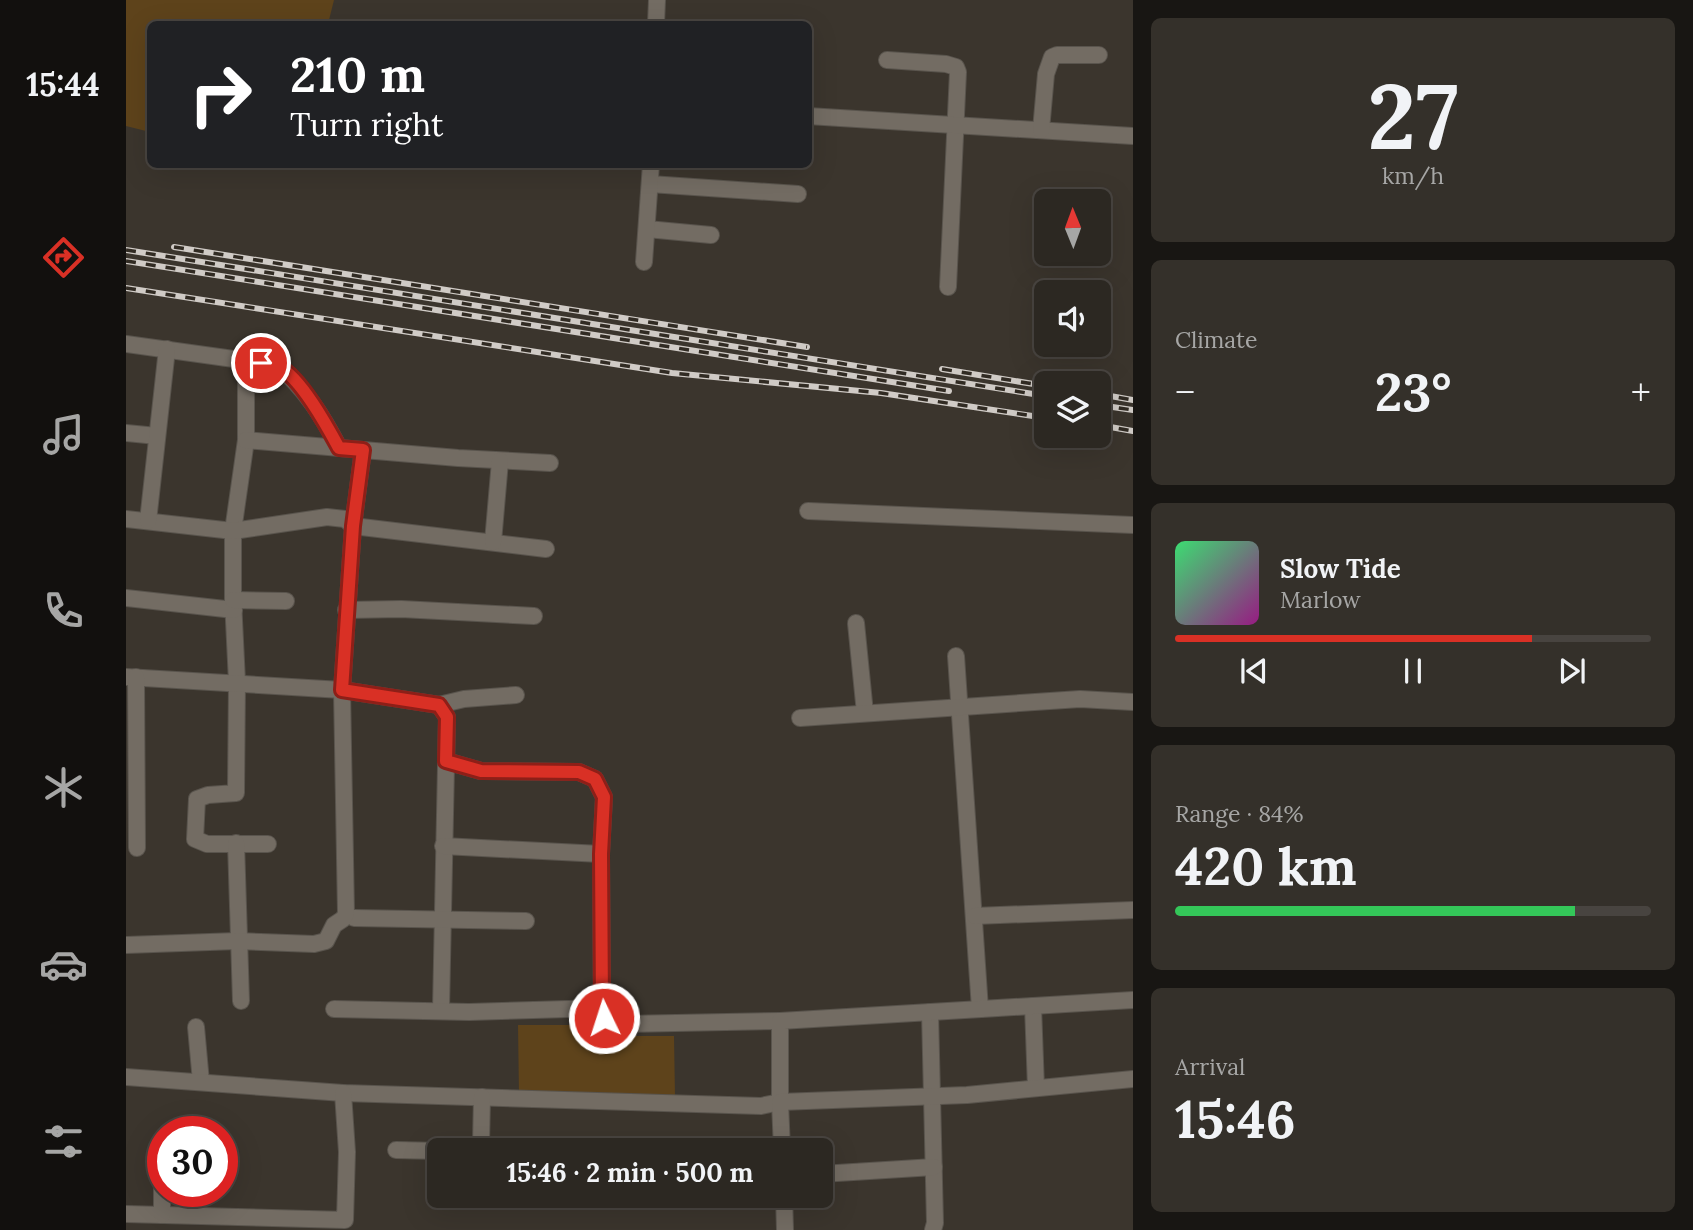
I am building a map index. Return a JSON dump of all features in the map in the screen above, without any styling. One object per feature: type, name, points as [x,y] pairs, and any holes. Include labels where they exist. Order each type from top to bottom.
[{"type":"street","points":[[656,21],[657,0]]},
{"type":"street","points":[[1041,130],[1046,74],[1052,57],[1099,55]]},
{"type":"street","points":[[887,60],[946,64],[956,67],[958,72],[948,286]]},
{"type":"street","points":[[812,116],[1133,136]]},
{"type":"street","points":[[644,262],[651,168]]},
{"type":"street","points":[[650,184],[798,194]]},
{"type":"street","points":[[647,229],[711,235]]},
{"type":"street","points":[[126,344],[277,365],[292,377],[323,417],[339,448]]},
{"type":"street","points":[[148,521],[167,349]]},
{"type":"street","points":[[246,361],[246,440],[233,531],[237,682],[236,793],[208,795],[197,799],[195,839],[207,844],[268,844]]},
{"type":"street","points":[[126,433],[157,436]]},
{"type":"street","points":[[246,440],[550,463]]},
{"type":"street","points":[[126,945],[237,941],[321,943],[326,941],[334,925],[346,914],[342,690],[353,526],[363,450]]},
{"type":"street","points":[[493,542],[500,461]]},
{"type":"street","points":[[808,511],[1133,525]]},
{"type":"street","points":[[126,519],[233,531],[327,517],[345,519],[353,526],[547,549]]},
{"type":"street","points":[[126,598],[234,605],[286,601]]},
{"type":"street","points":[[346,610],[401,609],[534,616]]},
{"type":"street","points":[[856,623],[865,713]]},
{"type":"street","points":[[956,656],[980,1009]]},
{"type":"street","points":[[137,848],[132,801],[135,770],[131,677],[342,690],[439,705],[464,699],[516,695]]},
{"type":"street","points":[[800,718],[1080,699],[1133,702]]},
{"type":"street","points":[[439,705],[447,717],[441,1010]]},
{"type":"street","points":[[446,761],[481,771],[579,772],[595,779],[604,797],[601,854],[604,1018],[625,1024],[780,1021],[1133,1000]]},
{"type":"street","points":[[236,844],[241,1001]]},
{"type":"street","points":[[443,846],[601,854]]},
{"type":"street","points":[[975,916],[1133,910]]},
{"type":"street","points":[[354,918],[526,921]]},
{"type":"street","points":[[1033,1006],[1036,1088]]},
{"type":"street","points":[[334,1009],[469,1012],[602,1008]]},
{"type":"street","points":[[930,1012],[933,1230]]},
{"type":"street","points":[[780,1021],[782,1138]]},
{"type":"street","points":[[196,1027],[201,1082]]},
{"type":"street","points":[[126,1077],[343,1093],[761,1106],[780,1102],[932,1097],[1133,1079]]},
{"type":"street","points":[[126,1214],[266,1224],[345,1220],[343,1093]]},
{"type":"street","points":[[481,1138],[482,1097]]},
{"type":"street","points":[[396,1150],[427,1150]]},
{"type":"street","points":[[833,1173],[934,1167]]},
{"type":"street","points":[[162,1207],[162,1215]]},
{"type":"street","points":[[784,1208],[785,1230]]},
{"type":"shaded area","points":[[126,0],[334,0],[329,21],[147,21],[147,131],[126,126]]},
{"type":"shaded area","points":[[518,1025],[579,1025],[580,1036],[674,1036],[675,1097],[519,1096]]},
{"type":"railway","points":[[174,247],[807,347]]},
{"type":"railway","points":[[126,250],[1034,394]]},
{"type":"railway","points":[[126,261],[949,391]]},
{"type":"railway","points":[[126,288],[672,373],[881,393],[1034,416]]},
{"type":"railway","points":[[942,369],[1034,384]]},
{"type":"railway","points":[[1111,396],[1133,400]]},
{"type":"railway","points":[[1111,407],[1133,410]]},
{"type":"railway","points":[[1111,427],[1133,431]]},
{"type":"route","points":[[261,363],[277,365],[292,377],[323,417],[339,448],[363,450],[353,526],[342,690],[439,705],[447,717],[446,761],[481,771],[579,772],[595,779],[604,797],[601,854],[604,1018]]}]
